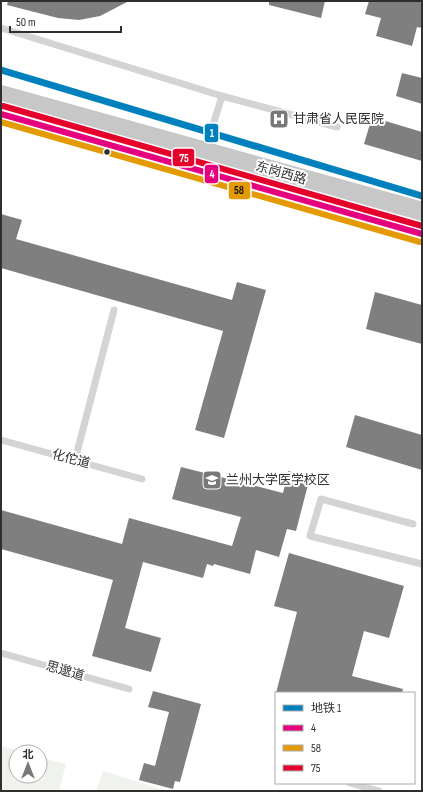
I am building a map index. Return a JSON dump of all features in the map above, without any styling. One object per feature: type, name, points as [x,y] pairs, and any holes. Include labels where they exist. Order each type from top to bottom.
[{"type":"main road","name":"东岗西路","points":[[1,96],[422,213]]},
{"type":"main road","name":"东岗西路","points":[[1,114],[422,234]]},
{"type":"lane","points":[[1,28],[222,96],[337,127]]},
{"type":"lane","points":[[205,152],[222,96]]},
{"type":"lane","points":[[75,460],[114,310]]},
{"type":"lane","name":"化佗道","points":[[1,440],[142,479]]},
{"type":"lane","points":[[413,524],[320,499],[310,536],[422,564]]},
{"type":"lane","name":"思邈道","points":[[1,653],[129,689]]},
{"type":"lane","points":[[354,784],[379,791]]},
{"type":"shaded area","points":[[1,746],[8,748],[8,784],[48,784],[48,759],[66,764],[59,791],[1,791]]},
{"type":"shaded area","points":[[103,771],[167,791],[96,791]]},
{"type":"building","points":[[8,1],[129,1],[100,16],[79,20],[58,18],[7,5]]},
{"type":"building","points":[[269,1],[325,1],[321,18],[269,5]]},
{"type":"building","points":[[369,1],[422,1],[422,28],[417,27],[412,46],[376,36],[381,18],[365,14]]},
{"type":"building","points":[[402,73],[422,78],[422,104],[396,96]]},
{"type":"building","points":[[372,117],[422,132],[422,161],[364,144]]},
{"type":"building","points":[[1,214],[22,220],[16,239],[232,300],[237,282],[266,290],[224,438],[195,430],[223,331],[1,268]]},
{"type":"building","points":[[375,292],[422,305],[422,344],[366,329]]},
{"type":"building","points":[[355,415],[422,435],[422,470],[346,447]]},
{"type":"building","points":[[181,467],[283,493],[288,471],[310,477],[296,531],[287,529],[279,557],[256,550],[250,574],[214,564],[213,566],[207,564],[203,578],[143,562],[125,628],[161,638],[151,672],[92,656],[113,580],[1,549],[1,510],[122,544],[129,518],[232,546],[241,517],[172,499]]},
{"type":"building","points":[[289,553],[404,586],[389,638],[364,631],[352,676],[403,689],[402,692],[276,692],[297,612],[274,606]]},
{"type":"building","points":[[153,691],[201,704],[180,782],[175,781],[173,789],[139,780],[144,763],[155,766],[169,712],[148,707]]},
{"type":"metro line","name":"1","points":[[1,70],[422,196]]},
{"type":"transit line","name":"75","points":[[3,106],[422,226]]},
{"type":"transit line","name":"4","points":[[1,114],[422,234]]},
{"type":"transit line","name":"58","points":[[1,122],[420,242]]},
{"type":"place","name":"甘肃省人民医院","points":[[279,119]]},
{"type":"place","name":"兰州大学医学校区","points":[[212,480]]}]
